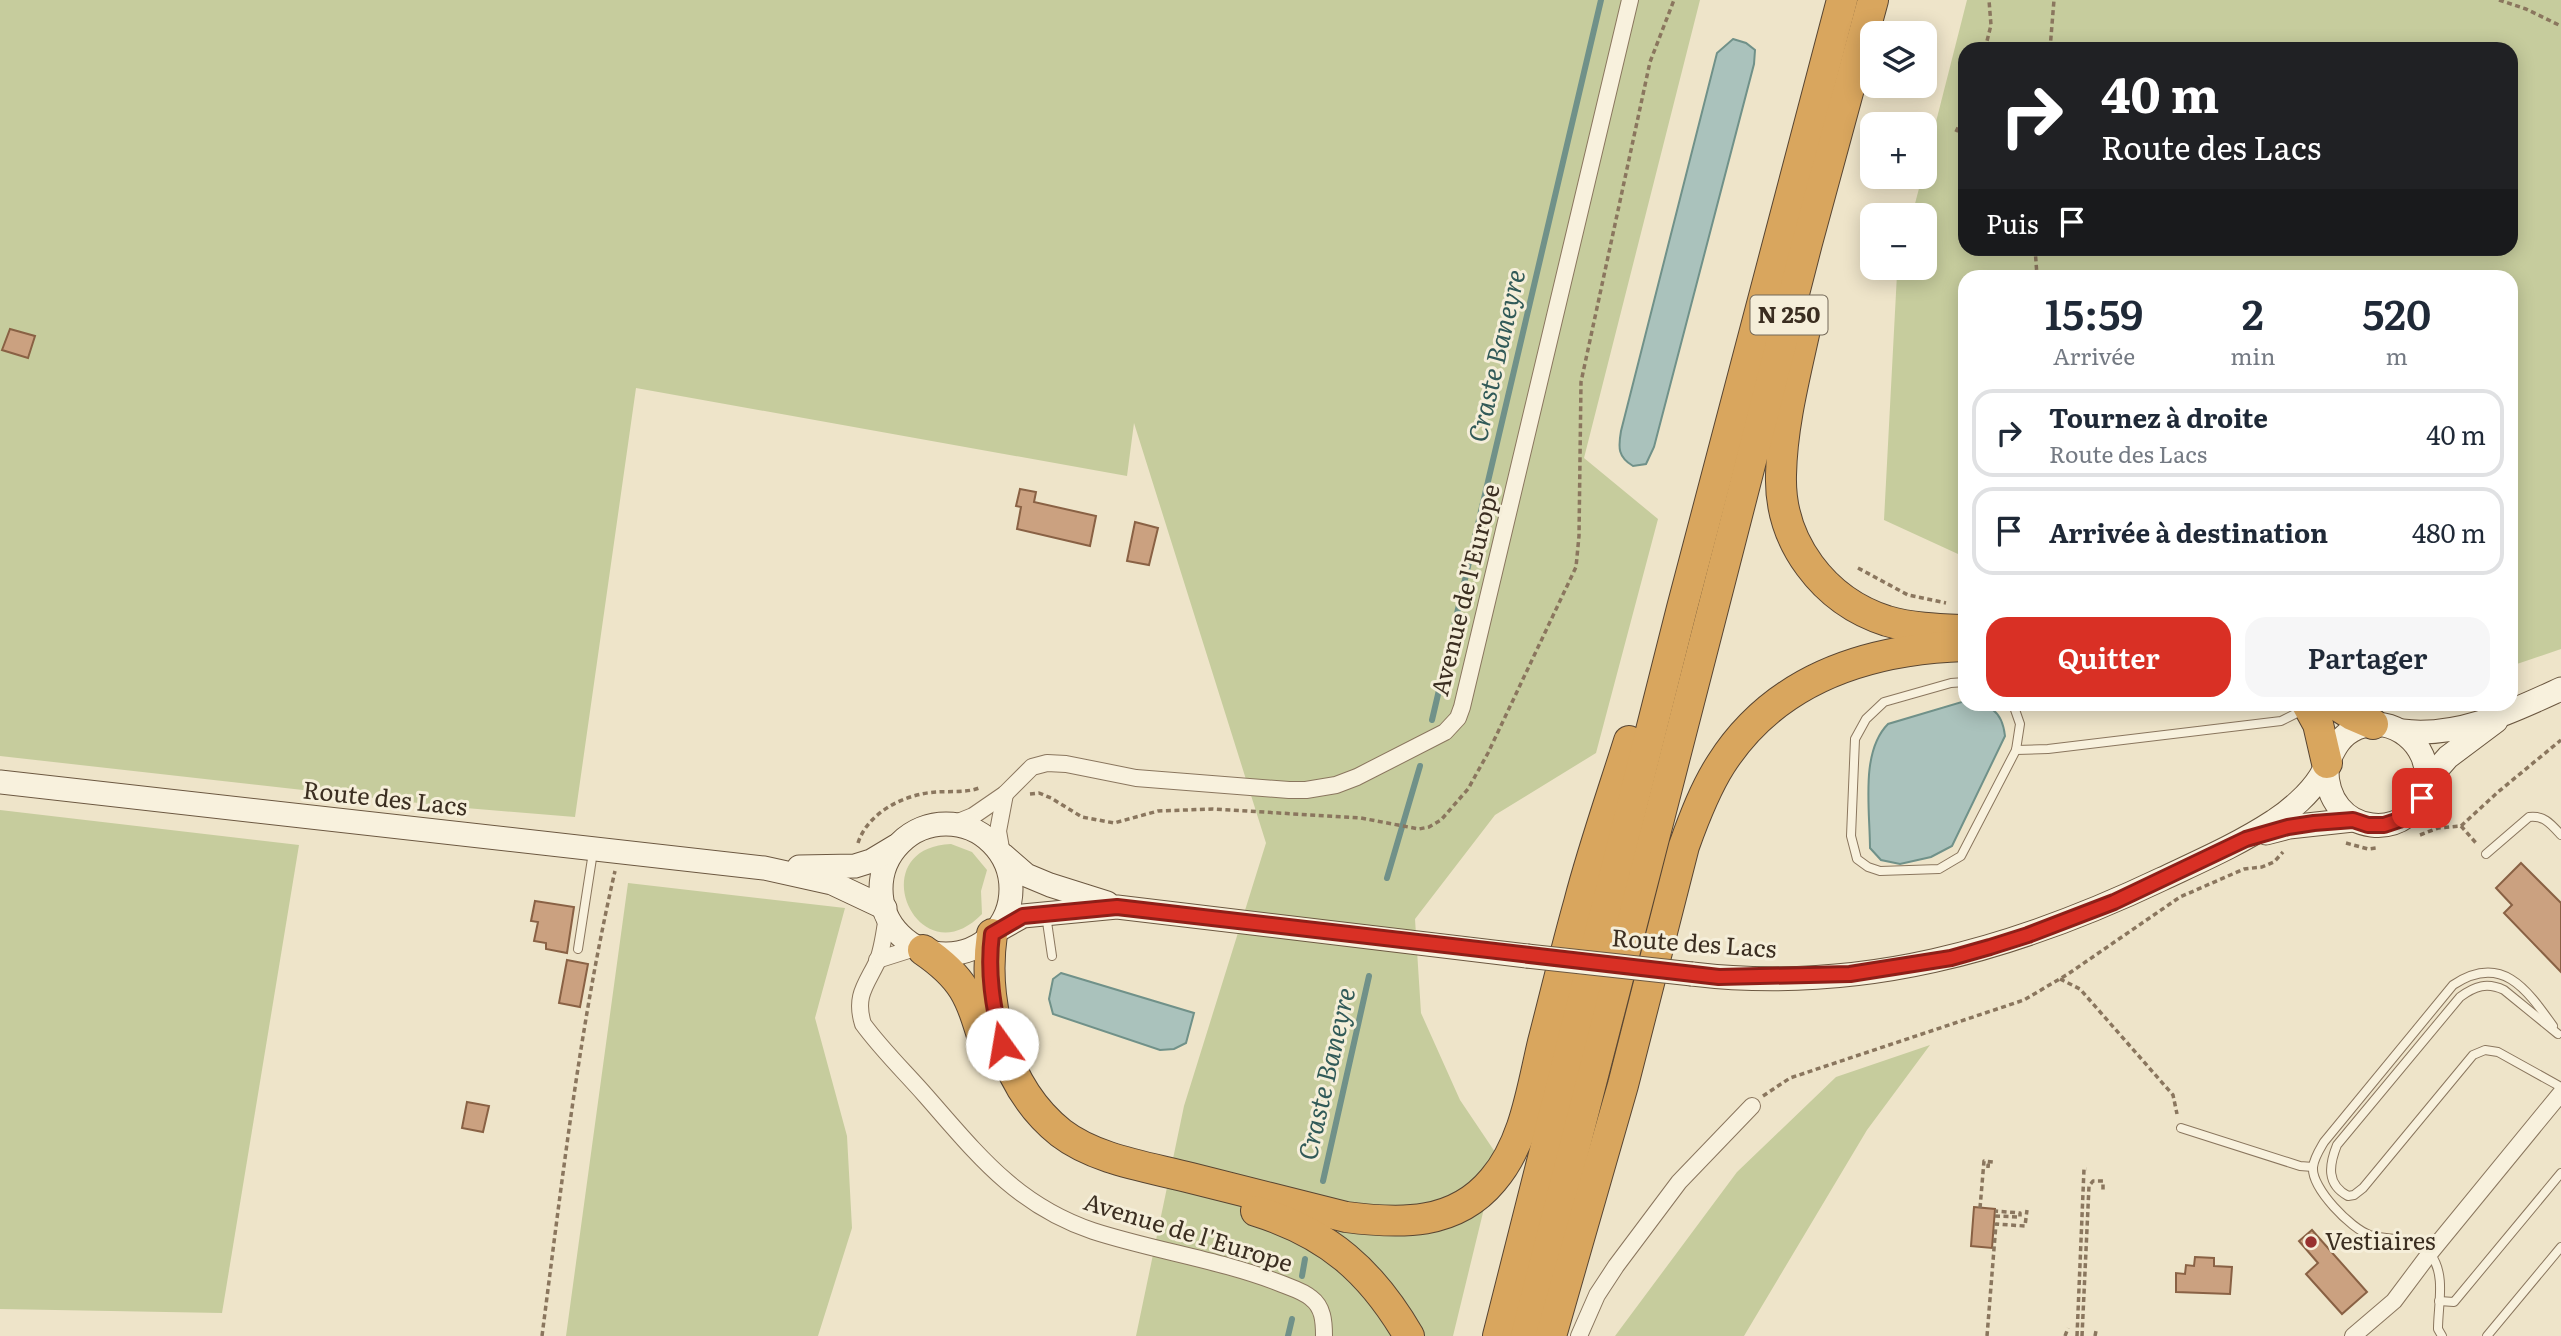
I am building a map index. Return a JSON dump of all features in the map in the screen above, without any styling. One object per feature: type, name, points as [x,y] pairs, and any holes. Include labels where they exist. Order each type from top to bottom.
[{"type":"highway","name":"N 250","points":[[1509,1331],[1682,607],[1842,0]]},
{"type":"highway","name":"N 250","points":[[1509,1331],[1706,631],[1875,0]]},
{"type":"highway","points":[[1875,0],[1788,411],[1781,477],[1784,502],[1798,549],[1828,588],[1843,600],[1888,621],[1931,629],[1958,618]]},
{"type":"highway","points":[[995,932],[989,974],[1002,1044],[1025,1093],[1042,1115],[1062,1134],[1093,1150],[1137,1164],[1346,1217],[1382,1222],[1410,1222],[1432,1218],[1456,1209],[1478,1195],[1493,1181],[1515,1143],[1530,1095],[1579,900],[1640,708],[1682,607]]},
{"type":"highway","points":[[1551,1336],[1623,1085],[1684,846],[1698,808],[1722,763],[1746,731],[1782,699],[1816,678],[1860,660],[1902,651],[1958,647]]},
{"type":"highway","points":[[2318,711],[2327,763]]},
{"type":"highway","points":[[2339,711],[2387,728]]},
{"type":"highway","points":[[920,949],[956,976],[967,992],[999,1078],[1027,1121],[1045,1141],[1087,1165],[1230,1203],[1276,1217],[1304,1230],[1351,1262],[1378,1287],[1409,1336]]},
{"type":"main road","name":"Route des Lacs","points":[[2518,709],[2561,689]]},
{"type":"main road","name":"Route des Lacs","points":[[995,932],[1023,916],[1117,907],[1692,974],[1743,978],[1821,976],[1886,970],[1951,958],[2028,935],[2114,902],[2246,839],[2279,818],[2300,799],[2320,777],[2333,748],[2344,736],[2357,728],[2432,733],[2501,717],[2514,711]]},
{"type":"main road","name":"Route des Lacs","points":[[2246,839],[2288,827],[2353,820],[2368,825],[2384,825],[2399,820],[2412,811],[2422,798],[2426,782],[2448,757],[2501,717]]},
{"type":"main road","points":[[2387,728],[2413,740],[2422,753],[2426,782]]},
{"type":"main road","points":[[2327,763],[2326,780],[2330,796],[2340,810],[2353,820]]},
{"type":"main road","name":"Route des Lacs","points":[[0,782],[764,867],[855,866],[871,861],[901,842]]},
{"type":"main road","points":[[953,824],[972,828],[988,838],[1002,854],[1010,872],[1012,892],[1007,912],[995,932],[982,943],[964,952],[943,954],[920,949],[896,930],[886,912],[882,896],[882,877],[889,858],[901,842],[916,831],[934,825],[953,824]]},
{"type":"main road","name":"Route des Lacs","points":[[1002,854],[1027,875],[1117,907]]},
{"type":"main road","name":"Route des Lacs","points":[[764,867],[832,883],[886,912]]},
{"type":"street","name":"Avenue de l'Europe","points":[[953,824],[973,816],[1009,789],[1032,767],[1056,763],[1136,778],[1289,790],[1322,788],[1357,777],[1435,738],[1452,726],[1458,718],[1467,684],[1630,0]]},
{"type":"street","points":[[1002,854],[998,831],[1009,789]]},
{"type":"street","name":"Avenue de l'Europe","points":[[886,912],[877,960],[862,989],[860,1014],[863,1024],[982,1161],[1005,1182],[1050,1212],[1093,1231],[1236,1268],[1305,1293],[1320,1308],[1324,1336]]},
{"type":"street","points":[[877,960],[920,949]]},
{"type":"street","points":[[2353,1336],[2394,1301],[2561,1093]]},
{"type":"street","points":[[1579,1336],[1597,1295],[1679,1182],[1752,1107]]},
{"type":"lane","points":[[1958,682],[1884,702],[1866,719],[1856,739],[1851,836],[1857,859],[1868,867],[1880,871],[1939,869],[1961,856],[2016,750],[2020,724],[2015,711]]},
{"type":"lane","points":[[2016,750],[2048,749],[2281,721],[2302,711]]},
{"type":"lane","points":[[2486,854],[2529,817],[2541,817],[2561,835]]},
{"type":"lane","points":[[578,949],[593,849]]},
{"type":"lane","points":[[1046,912],[1052,956]]},
{"type":"lane","points":[[2442,1336],[2438,1329],[2440,1279],[2430,1253],[2419,1245],[2370,1235],[2354,1225],[2320,1190],[2313,1167],[2324,1142],[2453,985],[2466,977],[2496,973],[2510,977],[2533,998],[2560,1035]]},
{"type":"lane","points":[[2560,1035],[2504,990],[2495,986],[2482,985],[2460,998],[2337,1145],[2329,1171],[2333,1182],[2347,1196],[2354,1195],[2363,1188],[2473,1055],[2485,1050],[2498,1052],[2561,1087]]},
{"type":"lane","points":[[2180,1128],[2300,1166],[2313,1167]]},
{"type":"lane","points":[[2439,1301],[2454,1302],[2561,1173]]},
{"type":"lane","points":[[2487,1336],[2561,1247]]},
{"type":"path","points":[[855,866],[857,845],[862,832],[889,807],[907,797],[933,792],[977,790],[999,774],[1009,789],[1025,795],[1039,793],[1083,817],[1114,823],[1174,809],[1384,820],[1419,829],[1441,820],[1468,789],[1488,753],[1576,567],[1580,536],[1581,382],[1650,62],[1674,0]]},
{"type":"path","points":[[1987,42],[1991,24],[1989,0]]},
{"type":"path","points":[[2051,42],[2054,0]]},
{"type":"path","points":[[2499,0],[2561,26]]},
{"type":"path","points":[[1956,132],[1958,128]]},
{"type":"path","points":[[1858,568],[1908,595],[1958,616]]},
{"type":"path","points":[[2486,854],[2461,826],[2553,744],[2561,740]]},
{"type":"path","points":[[1752,1107],[1790,1078],[2024,1000],[2060,979],[2180,897],[2244,869],[2274,862],[2290,844]]},
{"type":"path","points":[[542,1336],[568,1142],[603,920],[619,851]]},
{"type":"path","points":[[2060,979],[2080,989],[2173,1095],[2180,1128]]},
{"type":"path","points":[[1980,1208],[1984,1161],[1993,1162],[1993,1166],[1988,1165],[1988,1168]]},
{"type":"path","points":[[2077,1336],[2084,1168],[2087,1169]]},
{"type":"path","points":[[2082,1336],[2089,1186],[2093,1181],[2103,1181],[2103,1191]]},
{"type":"path","points":[[1986,1336],[1996,1224],[2025,1226],[2027,1210]]},
{"type":"path","points":[[1995,1213],[2020,1213],[2020,1217],[1995,1213]]},
{"type":"path","points":[[2065,1336],[2068,1328]]},
{"type":"green space","points":[[0,0],[1700,0],[1584,458],[1658,519],[1596,753],[1495,815],[1415,919],[1421,1013],[1460,1100],[1497,1155],[1453,1336],[1136,1336],[1184,1106],[1266,843],[1134,423],[1127,476],[636,388],[575,817],[454,807],[0,756]]},
{"type":"green space","points":[[1967,0],[2561,0],[2561,649],[2518,664],[2518,270],[1958,270],[1958,554],[1884,520],[1897,280],[1937,280],[1937,203],[1915,203],[1919,189],[1937,189],[1937,118]]},
{"type":"green space","points":[[0,810],[299,845],[222,1313],[0,1309]]},
{"type":"green space","points":[[951,844],[972,852],[987,870],[981,891],[982,914],[959,930],[937,931],[920,922],[908,905],[904,885],[908,866],[924,851]]},
{"type":"green space","points":[[628,883],[845,908],[815,1018],[847,1136],[852,1228],[818,1336],[566,1336]]},
{"type":"green space","points":[[1930,1045],[1867,1130],[1744,1336],[1615,1336],[1737,1172],[1836,1077]]},
{"type":"water","points":[[1733,39],[1746,43],[1755,50],[1754,64],[1654,447],[1646,464],[1633,466],[1620,452],[1621,431],[1717,53]]},
{"type":"water","points":[[1958,703],[1958,711],[1994,711],[2001,720],[2005,736],[1952,846],[1931,857],[1900,864],[1881,860],[1870,848],[1870,766],[1879,736],[1888,724]]},
{"type":"water","points":[[1061,973],[1194,1013],[1186,1043],[1174,1049],[1160,1050],[1053,1014],[1049,999],[1053,979]]},
{"type":"building","points":[[10,329],[35,336],[28,358],[2,350]]},
{"type":"building","points":[[1020,489],[1036,492],[1034,502],[1096,516],[1090,546],[1017,529],[1021,507],[1016,506]]},
{"type":"building","points":[[1135,522],[1158,528],[1149,565],[1127,561]]},
{"type":"building","points":[[2521,863],[2561,903],[2561,972],[2504,913],[2512,905],[2496,888]]},
{"type":"building","points":[[535,901],[574,907],[567,953],[546,949],[546,943],[534,941],[538,922],[531,921]]},
{"type":"building","points":[[567,960],[588,964],[580,1007],[559,1003]]},
{"type":"building","points":[[467,1102],[489,1106],[483,1132],[462,1128]]},
{"type":"building","points":[[1974,1207],[1995,1209],[1992,1248],[1971,1246]]},
{"type":"building","points":[[2312,1230],[2367,1292],[2342,1314],[2306,1274],[2318,1263],[2299,1241]]},
{"type":"building","points":[[2195,1257],[2214,1258],[2214,1266],[2232,1267],[2230,1294],[2176,1292],[2176,1273],[2185,1274],[2186,1265],[2194,1266]]},
{"type":"waterway","name":"Craste Baneyre","points":[[1432,720],[1601,0]]},
{"type":"waterway","name":"Craste Baneyre","points":[[1387,878],[1420,766]]},
{"type":"waterway","name":"Craste Baneyre","points":[[1323,1181],[1369,976]]},
{"type":"waterway","name":"Craste Baneyre","points":[[1302,1276],[1305,1259]]},
{"type":"waterway","name":"Craste Baneyre","points":[[1288,1336],[1292,1319]]},
{"type":"place","name":"Vestiaires","points":[[2311,1242]]},
{"type":"route","points":[[1002,1044],[989,974],[992,934],[1023,916],[1046,912],[1117,907],[1719,977],[1850,974],[1951,958],[1990,947],[2114,902],[2246,839],[2314,823],[2353,820],[2368,825],[2384,825],[2399,820],[2412,811],[2422,798]]}]
